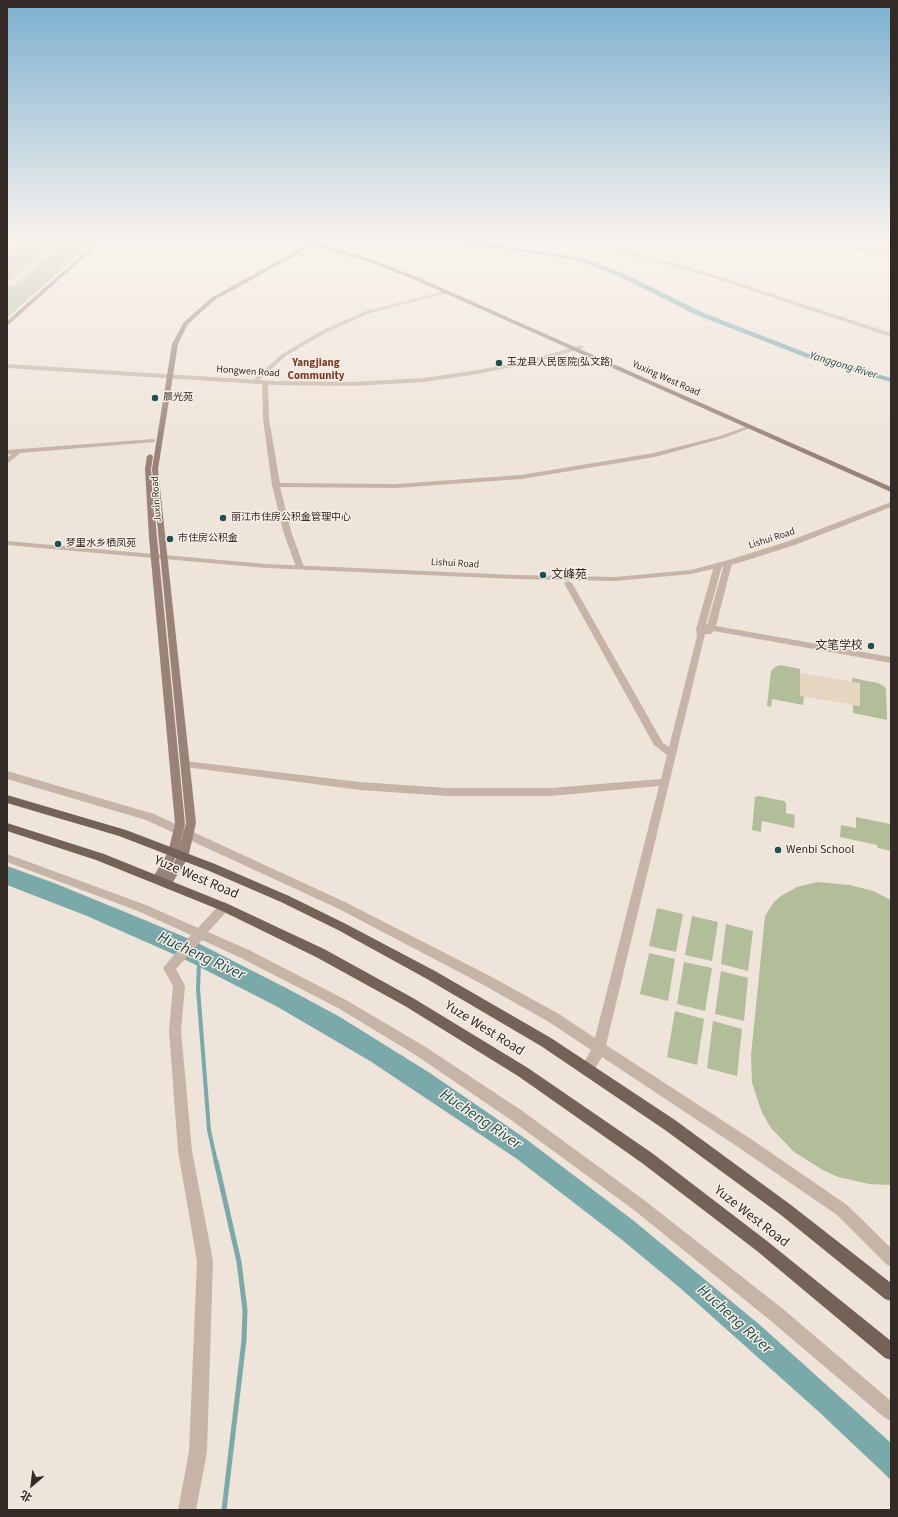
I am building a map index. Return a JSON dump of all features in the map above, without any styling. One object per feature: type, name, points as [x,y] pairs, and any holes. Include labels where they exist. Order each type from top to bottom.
[{"type":"main road","points":[[7,324],[24,309]]},
{"type":"main road","name":"Juxin Road","points":[[162,880],[178,854],[184,832],[191,823],[148,469],[167,375],[176,339],[182,329],[202,309]]},
{"type":"main road","name":"Yuxing West Road","points":[[486,309],[891,483]]},
{"type":"main road","name":"Yuxing West Road","points":[[491,309],[891,490]]},
{"type":"main road","name":"Juxin Road","points":[[167,375],[155,469],[159,559],[171,716],[180,824],[184,832]]},
{"type":"main road","name":"Yuze West Road","points":[[7,799],[77,819],[178,854],[278,896],[386,950],[488,1007],[587,1069],[670,1125],[786,1210],[891,1293]]},
{"type":"main road","name":"Yuze West Road","points":[[7,827],[100,857],[162,880],[224,906],[320,953],[396,995],[465,1036],[584,1113],[709,1204],[891,1352]]},
{"type":"street","points":[[300,567],[288,531],[276,485],[261,381],[284,355],[325,331],[368,312],[381,309]]},
{"type":"street","points":[[813,309],[891,335]]},
{"type":"street","name":"Hongwen Road","points":[[7,364],[261,381],[354,384],[441,378],[514,366],[576,347]]},
{"type":"street","points":[[276,485],[396,486],[462,483],[521,477],[604,465],[655,454],[722,437],[750,427]]},
{"type":"street","points":[[7,452],[153,442]]},
{"type":"street","points":[[7,462],[17,452]]},
{"type":"street","name":"Lishui Road","points":[[7,543],[264,570],[568,583],[649,581],[695,576],[792,543],[891,504]]},
{"type":"street","name":"Lishui Road","points":[[7,547],[266,566],[596,579],[673,574],[722,567],[798,547],[891,510]]},
{"type":"street","points":[[712,625],[722,567]]},
{"type":"street","points":[[587,1069],[599,1048],[702,627],[722,567]]},
{"type":"street","points":[[568,583],[659,745],[672,754]]},
{"type":"street","points":[[712,625],[891,660]]},
{"type":"street","points":[[702,627],[712,625],[891,654]]},
{"type":"street","points":[[185,764],[360,786],[447,792],[551,792],[665,782]]},
{"type":"street","points":[[7,775],[150,816],[341,905],[418,943],[554,1018],[746,1144],[842,1210],[891,1259]]},
{"type":"street","points":[[7,858],[92,888],[199,934],[277,970],[342,1004],[419,1050],[510,1110],[620,1190],[777,1315],[891,1412]]},
{"type":"street","points":[[187,1510],[198,1452],[206,1261],[185,1151],[175,1031],[179,986],[169,968],[224,906]]},
{"type":"green space","points":[[7,309],[17,309],[7,318]]},
{"type":"green space","points":[[780,665],[800,669],[800,695],[804,696],[803,705],[772,699],[771,707],[767,706],[771,671]]},
{"type":"green space","points":[[852,678],[878,683],[885,687],[887,720],[853,713],[853,705],[860,706],[860,684],[852,682]]},
{"type":"green space","points":[[759,796],[784,801],[786,803],[786,813],[795,815],[794,828],[762,821],[761,832],[752,830],[755,797]]},
{"type":"green space","points":[[856,817],[890,824],[891,851],[878,848],[877,845],[840,837],[841,825],[856,828]]},
{"type":"green space","points":[[817,882],[850,885],[873,891],[891,900],[891,1185],[869,1184],[838,1177],[823,1170],[794,1152],[771,1128],[762,1113],[752,1083],[751,1055],[765,916],[774,902],[781,896],[797,887]]},
{"type":"green space","points":[[657,908],[683,914],[676,952],[649,946]]},
{"type":"green space","points":[[692,916],[718,922],[712,961],[685,955]]},
{"type":"green space","points":[[726,924],[753,931],[748,971],[721,964]]},
{"type":"green space","points":[[649,953],[675,959],[668,1001],[640,994]]},
{"type":"green space","points":[[684,962],[712,968],[705,1011],[677,1004]]},
{"type":"green space","points":[[721,971],[748,978],[744,1021],[715,1014]]},
{"type":"green space","points":[[675,1011],[704,1019],[697,1065],[667,1057]]},
{"type":"green space","points":[[713,1021],[742,1029],[737,1076],[707,1068]]},
{"type":"shaded area","points":[[800,673],[860,683],[860,706],[800,696]]},
{"type":"water","name":"Yanggong River","points":[[684,309],[695,309],[812,355],[891,378],[891,382],[810,359]]},
{"type":"water","name":"Hucheng River","points":[[7,866],[54,883],[194,941],[290,990],[340,1017],[430,1073],[526,1139],[634,1221],[760,1325],[891,1443],[891,1480],[818,1411],[679,1287],[621,1239],[517,1159],[370,1061],[276,1006],[180,957],[87,916],[7,885]]},
{"type":"waterway","name":"Hucheng River","points":[[199,963],[198,989],[209,1130],[216,1162]]},
{"type":"waterway","points":[[216,1161],[239,1262],[245,1310],[244,1340],[224,1510]]},
{"type":"place","name":"玉龙县人民医院(弘文路)","points":[[499,363]]},
{"type":"place","name":"晨光苑","points":[[155,398]]},
{"type":"place","name":"丽江市住房公积金管理中心","points":[[223,518]]},
{"type":"place","name":"市住房公积金","points":[[170,539]]},
{"type":"place","name":"梦里水乡栖凤苑","points":[[58,544]]},
{"type":"place","name":"文峰苑","points":[[543,575]]},
{"type":"place","name":"文笔学校","points":[[871,646]]},
{"type":"place","name":"Wenbi School","points":[[778,850]]},
{"type":"district","name":"Yangjiang Community","points":[[316,370]]}]
